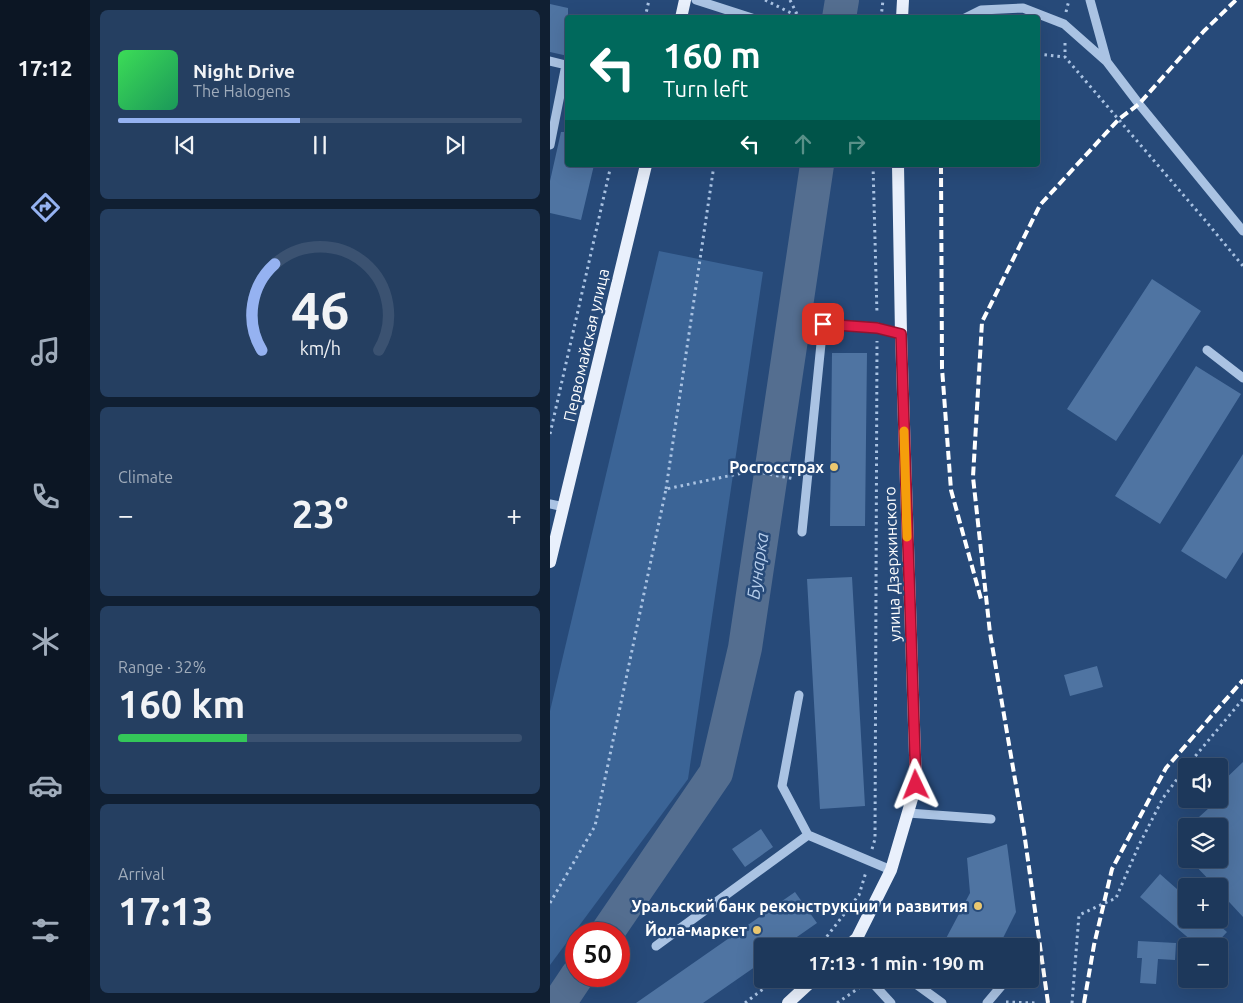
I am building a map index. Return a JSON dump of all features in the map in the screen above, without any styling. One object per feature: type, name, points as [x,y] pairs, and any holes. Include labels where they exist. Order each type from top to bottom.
[{"type":"main road","points":[[682,15],[685,0]]},
{"type":"main road","points":[[902,0],[902,15]]},
{"type":"main road","name":"Первомайская улица","points":[[550,562],[646,167]]},
{"type":"main road","name":"улица Дзержинского","points":[[855,938],[891,870],[916,785],[901,334],[898,167]]},
{"type":"main road","points":[[788,1003],[804,988]]},
{"type":"street","points":[[696,0],[743,15]]},
{"type":"street","points":[[1090,0],[1107,62]]},
{"type":"street","points":[[971,15],[981,10],[1024,8],[1064,24],[1107,62],[1243,231]]},
{"type":"street","points":[[550,61],[565,65]]},
{"type":"street","points":[[550,145],[565,70]]},
{"type":"street","points":[[802,532],[823,324],[877,328],[901,334]]},
{"type":"street","points":[[1207,350],[1243,378]]},
{"type":"street","points":[[550,504],[564,507]]},
{"type":"street","points":[[799,695],[782,786],[808,835],[891,870]]},
{"type":"street","points":[[908,814],[992,819]]},
{"type":"street","points":[[656,946],[808,835]]},
{"type":"street","points":[[878,988],[891,1003]]},
{"type":"street","points":[[921,988],[942,1003]]},
{"type":"street","points":[[987,1002],[999,988]]},
{"type":"path","points":[[646,15],[649,0]]},
{"type":"path","points":[[764,0],[796,15]]},
{"type":"path","points":[[790,0],[799,15]]},
{"type":"path","points":[[881,15],[883,0]]},
{"type":"path","points":[[1040,54],[1065,57],[1243,266]]},
{"type":"path","points":[[550,434],[611,167]]},
{"type":"path","points":[[550,903],[595,826],[666,490],[714,167]]},
{"type":"path","points":[[826,938],[859,895],[875,839],[877,328],[873,167]]},
{"type":"path","points":[[666,490],[752,472],[786,477]]},
{"type":"path","points":[[1194,758],[1243,699]]},
{"type":"path","points":[[1072,1003],[1079,915],[1116,898],[1139,845],[1163,798],[1178,779]]},
{"type":"path","points":[[745,1003],[764,988]]},
{"type":"path","points":[[837,1003],[858,988]]},
{"type":"path","points":[[987,1002],[1037,1003]]},
{"type":"shaded area","points":[[659,251],[763,272],[688,779],[582,922],[565,922],[565,945],[550,965],[550,711]]},
{"type":"building","points":[[550,4],[568,8],[568,15],[565,15],[565,55],[550,52]]},
{"type":"building","points":[[561,132],[565,132],[565,167],[594,167],[581,220],[550,213],[550,181]]},
{"type":"building","points":[[1152,279],[1201,311],[1116,441],[1067,409]]},
{"type":"building","points":[[832,353],[867,353],[865,526],[830,526]]},
{"type":"building","points":[[1196,366],[1241,394],[1160,524],[1115,496]]},
{"type":"building","points":[[1243,454],[1243,552],[1226,579],[1181,551]]},
{"type":"building","points":[[852,577],[865,806],[820,809],[807,579]]},
{"type":"building","points":[[1097,666],[1103,687],[1070,696],[1064,675]]},
{"type":"building","points":[[1243,762],[1243,917],[1228,901],[1228,878],[1207,878],[1198,868],[1228,868],[1228,818],[1198,818],[1209,808],[1228,808],[1228,776]]},
{"type":"building","points":[[761,829],[773,847],[745,867],[732,849]]},
{"type":"building","points":[[1007,844],[1016,912],[1003,938],[946,938],[970,893],[967,858]]},
{"type":"building","points":[[1160,874],[1178,890],[1178,928],[1222,928],[1227,932],[1221,938],[1189,938],[1140,897]]},
{"type":"building","points":[[795,892],[817,923],[795,938],[754,938],[754,968],[703,1003],[636,1003]]},
{"type":"building","points":[[1138,941],[1176,943],[1175,960],[1158,959],[1156,984],[1140,983],[1142,958],[1137,958]]},
{"type":"waterway","name":"Бунарка","points":[[840,15],[842,0]]},
{"type":"waterway","name":"Бунарка","points":[[614,922],[716,773],[745,648],[817,167]]},
{"type":"waterway","name":"Бунарка","points":[[559,1003],[570,987]]},
{"type":"railway","points":[[1048,1003],[1024,832],[990,633],[973,477],[982,322],[1040,205],[1119,119],[1139,104],[1204,31],[1236,0]]},
{"type":"railway","points":[[941,167],[942,368],[951,490],[981,599]]},
{"type":"railway","points":[[1084,1003],[1094,945],[1112,869],[1166,768],[1243,680]]},
{"type":"slow traffic","points":[[904,431],[907,537]]},
{"type":"place","name":"Росгосстрах","points":[[834,467]]},
{"type":"place","name":"Уральский банк реконструкции и развития","points":[[978,906]]},
{"type":"place","name":"Йола-маркет","points":[[757,930]]},
{"type":"route","points":[[823,324],[877,328],[901,334],[916,785]]}]
